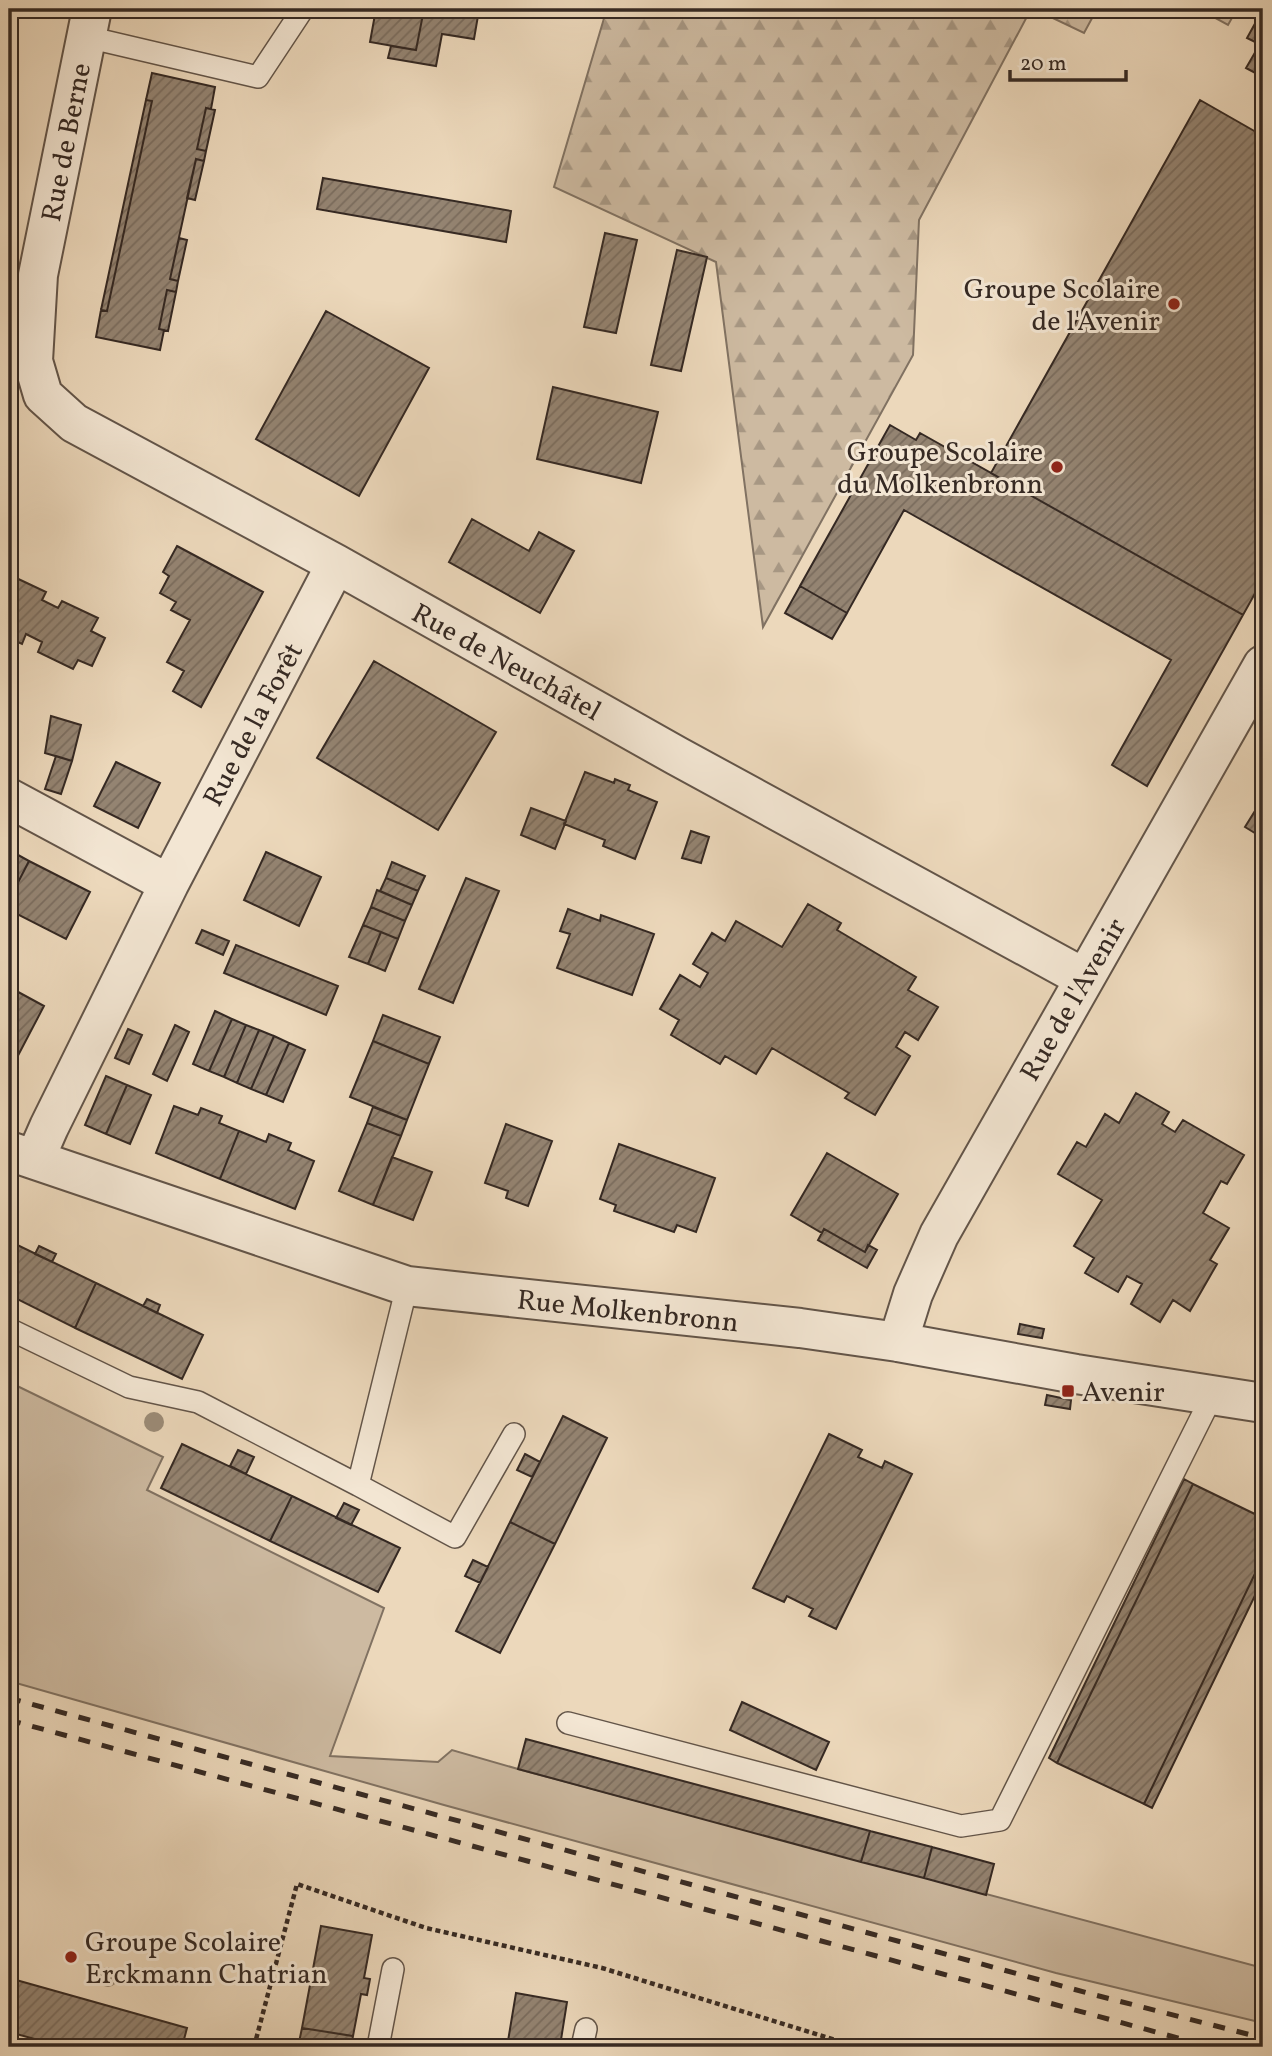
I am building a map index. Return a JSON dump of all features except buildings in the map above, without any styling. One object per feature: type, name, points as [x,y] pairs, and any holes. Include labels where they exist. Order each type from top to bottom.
[{"type":"street","name":"Rue de Berne","points":[[24,273],[90,23]]},
{"type":"street","name":"Rue de Neuchâtel","points":[[24,273],[33,361],[43,395],[74,423],[336,564],[689,763],[1084,978]]},
{"type":"street","name":"Rue de la Forêt","points":[[22,1155],[49,1127],[169,884],[336,564]]},
{"type":"street","name":"Rue de l'Avenir","points":[[898,1342],[913,1294],[939,1235],[1263,664]]},
{"type":"street","points":[[9,798],[169,884]]},
{"type":"street","name":"Rue Molkenbronn","points":[[22,1155],[407,1286],[787,1327],[898,1342],[1212,1396],[1263,1402]]},
{"type":"lane","points":[[90,23],[258,77],[303,9]]},
{"type":"lane","points":[[358,1485],[407,1286]]},
{"type":"lane","points":[[9,1329],[129,1387],[198,1402],[456,1537],[514,1434]]},
{"type":"lane","points":[[568,1723],[961,1826],[1000,1820],[1212,1396]]},
{"type":"lane","points":[[379,2047],[393,1969]]},
{"type":"path","points":[[254,2047],[297,1884],[426,1928],[602,1968],[858,2047]]},
{"type":"green space","points":[[576,9],[1031,9],[919,220],[913,355],[763,627],[716,262],[554,187],[605,15]]},
{"type":"green space","points":[[1034,9],[1097,9],[1084,33]]},
{"type":"green space","points":[[1199,9],[1237,9],[1228,25]]},
{"type":"green space","points":[[9,1382],[163,1457],[147,1490],[384,1608],[330,1756],[438,1762],[452,1750],[1263,1968],[1263,2023],[1056,1973],[444,1805],[9,1681]]},
{"type":"railway","points":[[9,1698],[1095,1995],[1263,2038]]},
{"type":"railway","points":[[9,1720],[1211,2047]]},
{"type":"place","name":"Groupe Scolaire de l'Avenir","points":[[1174,304]]},
{"type":"place","name":"Groupe Scolaire du Molkenbronn","points":[[1057,467]]},
{"type":"place","name":"Avenir","points":[[1068,1391]]},
{"type":"place","name":"Groupe Scolaire Erckmann Chatrian","points":[[71,1957]]}]
